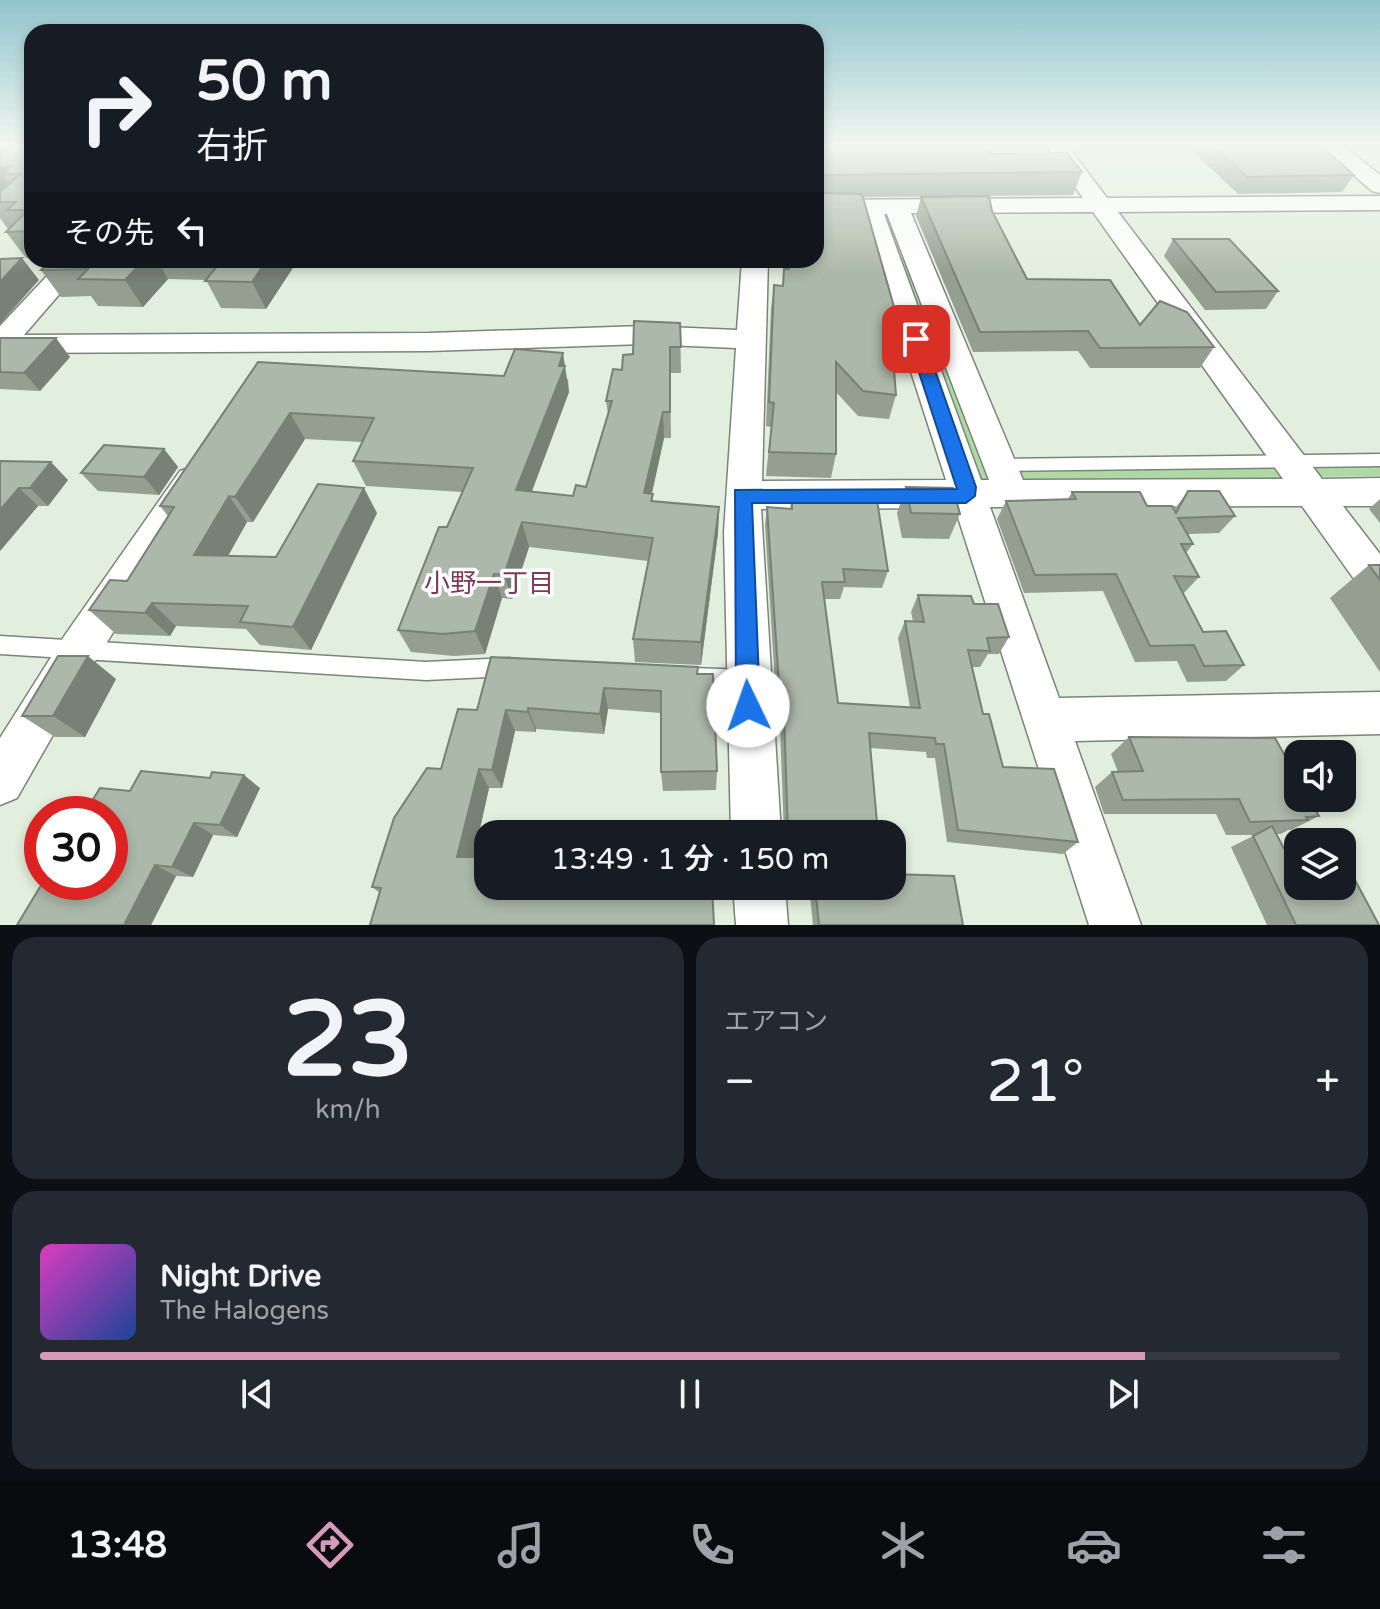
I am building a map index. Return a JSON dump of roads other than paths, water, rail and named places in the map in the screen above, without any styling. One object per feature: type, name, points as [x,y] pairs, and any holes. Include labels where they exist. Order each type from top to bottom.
[{"type":"street","points":[[1088,187],[1380,584]]},
{"type":"street","points":[[1361,187],[1378,200]]},
{"type":"street","points":[[824,207],[1378,200]]},
{"type":"street","points":[[883,206],[1005,480]]},
{"type":"street","points":[[883,206],[967,487],[966,496],[1115,925]]},
{"type":"street","points":[[28,270],[46,268]]},
{"type":"street","points":[[69,268],[0,344],[283,343],[644,335],[752,340]]},
{"type":"street","points":[[755,268],[742,495],[746,679],[755,820]]},
{"type":"street","points":[[257,383],[283,343]]},
{"type":"street","points":[[0,781],[80,648],[213,449]]},
{"type":"street","points":[[742,495],[966,496],[1005,480],[1311,493],[1380,492]]},
{"type":"street","points":[[1045,720],[1380,713]]},
{"type":"street","points":[[760,900],[762,925]]},
{"type":"lane","points":[[1005,480],[1288,461],[1380,460]]},
{"type":"lane","points":[[0,645],[426,671],[480,666],[537,667]]},
{"type":"lane","points":[[671,676],[746,679]]},
{"type":"waterway","points":[[905,260],[912,279]]},
{"type":"waterway","points":[[911,277],[972,447]]},
{"type":"waterway","points":[[971,445],[983,478],[997,477]]},
{"type":"waterway","points":[[1308,472],[1380,471]]},
{"type":"waterway","points":[[1012,477],[1289,473]]},
{"type":"district","name":"小野一丁目","points":[[489,583]]}]
